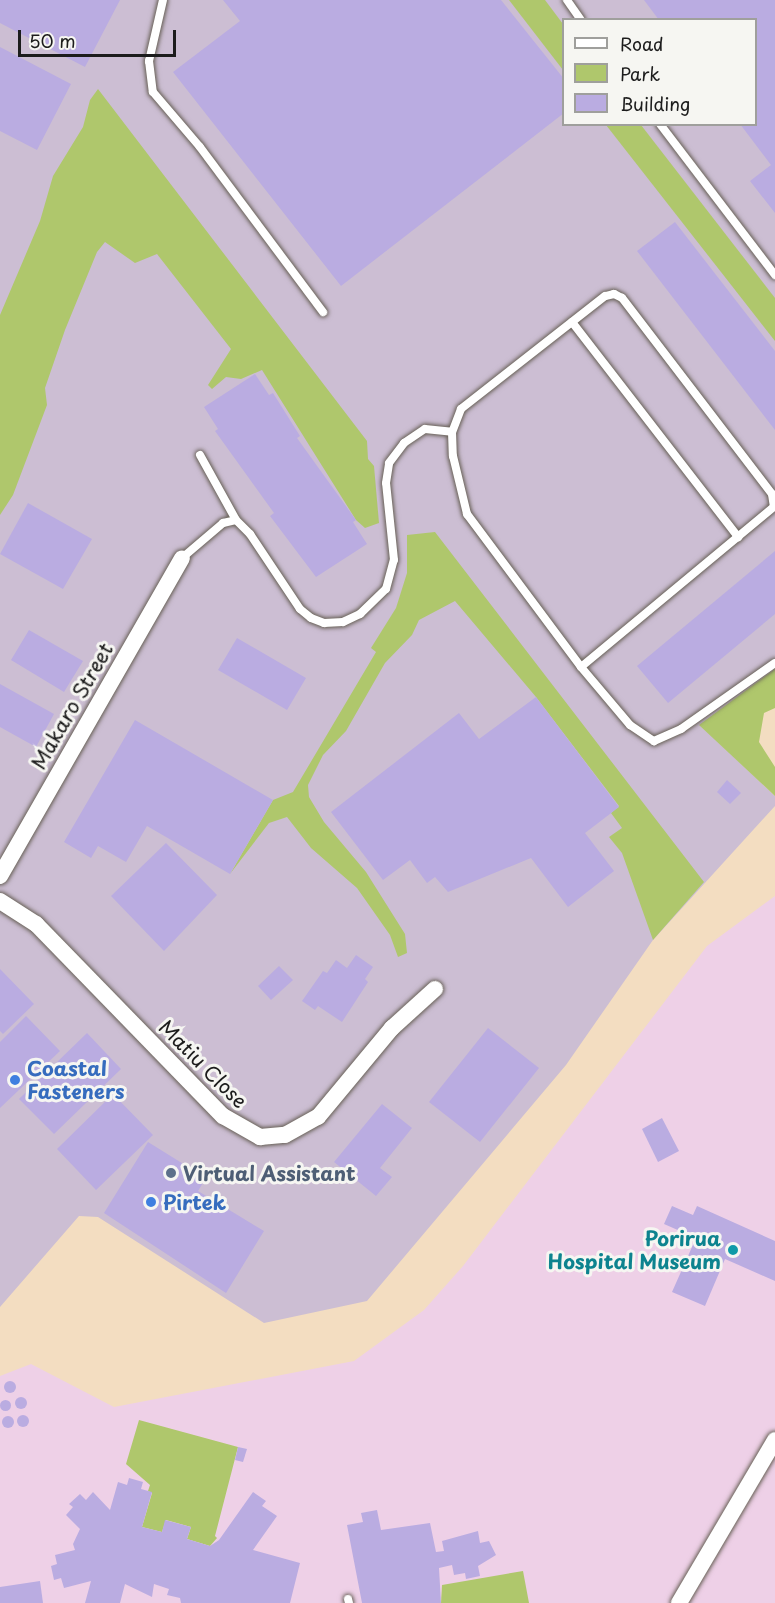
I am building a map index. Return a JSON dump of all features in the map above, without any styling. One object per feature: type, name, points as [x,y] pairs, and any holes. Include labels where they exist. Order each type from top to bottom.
[{"type":"street","name":"Makaro Street","points":[[0,876],[182,558]]},
{"type":"street","name":"Matiu Close","points":[[0,901],[36,924],[223,1116],[260,1137],[285,1135],[318,1117],[392,1028],[435,989]]},
{"type":"street","points":[[679,1603],[775,1440]]},
{"type":"lane","points":[[163,0],[149,61],[153,92],[200,147],[323,312]]},
{"type":"lane","points":[[567,0],[580,18]]},
{"type":"lane","points":[[662,126],[775,274]]},
{"type":"lane","points":[[581,667],[774,507],[772,494],[622,298],[614,294],[605,296],[461,409],[452,432],[453,456],[467,514],[581,667],[630,725],[654,741],[689,723],[775,663]]},
{"type":"lane","points":[[572,322],[738,537]]},
{"type":"lane","points":[[200,455],[236,520],[250,534],[300,609],[324,623],[343,622],[375,604],[386,589],[394,560],[386,483],[389,463],[404,443],[425,429],[452,432]]},
{"type":"lane","points":[[182,558],[223,523],[236,520]]},
{"type":"shaded area","points":[[0,0],[775,0],[775,669],[700,725],[775,796],[775,806],[653,940],[566,1065],[367,1301],[264,1323],[98,1217],[79,1216],[0,1307]]},
{"type":"shaded area","points":[[775,896],[775,1603],[0,1603],[0,1376],[31,1364],[114,1407],[354,1361],[424,1310],[463,1266],[707,946]]},
{"type":"green space","points":[[509,0],[545,0],[562,23],[562,69]]},
{"type":"green space","points":[[98,89],[367,441],[368,459],[374,466],[379,523],[365,528],[356,520],[262,370],[241,379],[226,377],[212,389],[208,385],[231,349],[157,254],[135,263],[105,242],[97,252],[65,330],[45,388],[47,405],[13,495],[0,515],[0,315],[40,221],[53,176],[83,127],[90,100]]},
{"type":"green space","points":[[607,126],[642,126],[775,298],[775,341]]},
{"type":"green space","points":[[435,532],[704,882],[653,940],[622,853],[609,837],[622,828],[611,813],[619,806],[536,697],[455,601],[419,620],[412,635],[385,663],[346,731],[323,755],[308,785],[309,797],[324,822],[366,872],[405,934],[407,953],[398,957],[390,935],[357,888],[311,848],[287,817],[269,823],[230,874],[273,800],[293,792],[376,652],[371,648],[396,608],[407,573],[407,535]]},
{"type":"green space","points":[[775,669],[775,708],[764,713],[759,742],[775,767],[775,796],[699,725]]},
{"type":"green space","points":[[139,1420],[238,1447],[215,1536],[217,1538],[210,1546],[187,1539],[191,1527],[166,1520],[162,1532],[142,1527],[152,1493],[148,1491],[150,1485],[126,1464]]},
{"type":"green space","points":[[523,1571],[529,1603],[441,1603],[442,1585]]},
{"type":"building","points":[[0,0],[120,0],[85,67],[0,23]]},
{"type":"building","points":[[223,0],[501,0],[562,76],[562,115],[341,286],[173,72],[240,21]]},
{"type":"building","points":[[644,0],[775,0],[775,213],[750,181],[771,165],[742,126],[757,126],[757,18],[658,18]]},
{"type":"building","points":[[0,47],[71,84],[37,150],[0,131]]},
{"type":"building","points":[[675,222],[775,351],[775,430],[637,251]]},
{"type":"building","points":[[255,374],[269,395],[273,393],[300,436],[297,438],[356,520],[353,522],[367,544],[316,577],[270,516],[274,513],[215,431],[218,429],[204,407]]},
{"type":"building","points":[[28,503],[92,539],[63,589],[0,554]]},
{"type":"building","points":[[775,551],[775,614],[668,703],[637,666]]},
{"type":"building","points":[[29,630],[83,661],[64,692],[11,660]]},
{"type":"building","points":[[237,638],[306,678],[287,710],[218,670]]},
{"type":"building","points":[[0,684],[54,714],[36,747],[0,727]]},
{"type":"building","points":[[536,697],[619,807],[585,833],[614,871],[568,907],[531,858],[448,892],[435,877],[427,883],[410,860],[383,880],[331,812],[459,713],[479,739]]},
{"type":"building","points":[[135,720],[273,800],[230,874],[147,826],[126,862],[98,846],[91,858],[64,842]]},
{"type":"building","points":[[727,780],[741,793],[730,804],[717,792]]},
{"type":"building","points":[[166,843],[217,895],[164,951],[111,896]]},
{"type":"building","points":[[356,955],[373,967],[365,979],[368,982],[342,1022],[318,1006],[315,1010],[302,1001],[323,971],[327,973],[336,960],[347,968]]},
{"type":"building","points":[[279,966],[293,980],[271,1000],[258,986]]},
{"type":"building","points":[[0,969],[34,1004],[3,1034],[0,1031]]},
{"type":"building","name":"Coastal Fasteners","points":[[26,1016],[60,1051],[0,1108],[0,1042]]},
{"type":"building","points":[[488,1028],[539,1068],[480,1142],[429,1102]]},
{"type":"building","points":[[87,1033],[121,1069],[54,1134],[19,1099]]},
{"type":"building","points":[[113,1094],[153,1135],[96,1190],[57,1149]]},
{"type":"building","points":[[382,1104],[412,1128],[380,1168],[392,1177],[376,1196],[334,1162]]},
{"type":"building","points":[[662,1118],[679,1151],[658,1162],[642,1129]]},
{"type":"building","points":[[148,1142],[206,1178],[198,1191],[264,1231],[226,1293],[104,1213]]},
{"type":"building","name":"Porirua Hospital Museum","points":[[672,1206],[693,1215],[697,1206],[775,1241],[775,1281],[725,1259],[705,1306],[672,1292],[696,1238],[664,1224]]},
{"type":"building","points":[[10,1381],[16,1387],[10,1393],[4,1387]]},
{"type":"building","points":[[21,1397],[27,1403],[21,1409],[15,1403]]},
{"type":"building","points":[[5,1399],[11,1405],[5,1411],[-1,1405]]},
{"type":"building","points":[[23,1415],[29,1421],[23,1427],[17,1421]]},
{"type":"building","points":[[8,1416],[14,1422],[8,1428],[2,1422]]},
{"type":"building","points":[[238,1447],[247,1449],[243,1462],[235,1460]]},
{"type":"building","points":[[129,1478],[143,1482],[141,1489],[152,1492],[142,1527],[162,1532],[165,1520],[191,1527],[187,1539],[210,1546],[219,1540],[253,1492],[266,1501],[262,1506],[277,1516],[253,1550],[300,1563],[290,1603],[181,1603],[180,1598],[167,1595],[169,1589],[154,1584],[152,1597],[125,1584],[120,1603],[85,1603],[91,1581],[64,1588],[61,1578],[54,1580],[51,1566],[57,1564],[55,1555],[75,1550],[73,1544],[80,1529],[66,1515],[73,1507],[69,1504],[80,1494],[86,1500],[93,1492],[110,1510],[118,1482],[127,1485]]},
{"type":"building","points":[[377,1510],[381,1530],[430,1523],[436,1552],[444,1551],[442,1541],[478,1531],[480,1543],[489,1541],[496,1555],[478,1566],[480,1576],[466,1579],[465,1573],[454,1575],[452,1565],[439,1568],[441,1603],[362,1603],[347,1525],[363,1522],[361,1513]]},
{"type":"building","points":[[40,1581],[43,1603],[0,1603],[0,1587]]},
{"type":"place","name":"Coastal Fasteners","points":[[15,1080]]},
{"type":"place","name":"Virtual Assistant","points":[[171,1173]]},
{"type":"place","name":"Pirtek","points":[[151,1202]]},
{"type":"place","name":"Porirua Hospital Museum","points":[[733,1250]]}]
